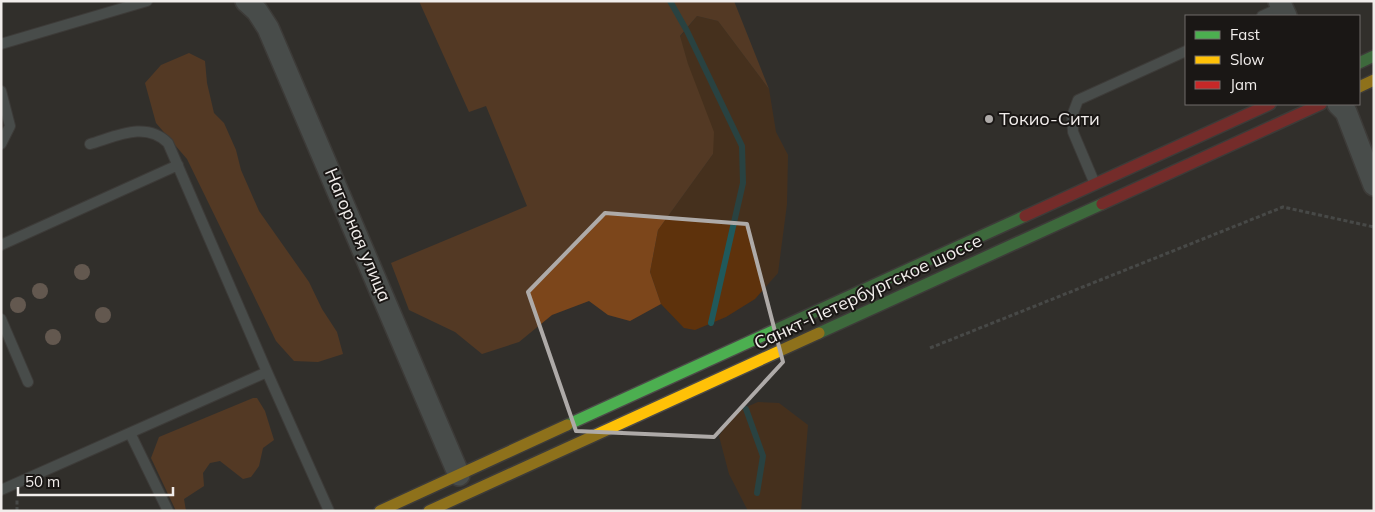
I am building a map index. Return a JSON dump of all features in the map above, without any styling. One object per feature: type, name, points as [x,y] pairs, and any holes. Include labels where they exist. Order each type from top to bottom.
[{"type":"main road","points":[[1360,63],[1374,56]]},
{"type":"main road","points":[[1360,87],[1374,80]]},
{"type":"main road","name":"Санкт-Петербургское шоссе","points":[[380,511],[1268,105]]},
{"type":"main road","name":"Санкт-Петербургское шоссе","points":[[429,511],[1319,105]]},
{"type":"street","name":"Нагорная улица","points":[[246,1],[257,11],[268,28],[459,475]]},
{"type":"street","points":[[1339,105],[1346,112],[1374,185]]},
{"type":"lane","points":[[1,44],[147,1]]},
{"type":"lane","points":[[1264,15],[1282,8]]},
{"type":"lane","points":[[1095,184],[1073,132],[1072,116],[1078,100],[1185,51]]},
{"type":"lane","points":[[1,91],[10,126],[1,144]]},
{"type":"lane","points":[[90,144],[139,130],[152,132],[168,144],[329,511]]},
{"type":"lane","points":[[1,245],[178,165]]},
{"type":"lane","points":[[1,319],[28,382]]},
{"type":"lane","points":[[1,490],[267,372]]},
{"type":"lane","points":[[130,433],[168,511]]},
{"type":"path","points":[[930,348],[1283,206],[1374,227]]},
{"type":"highlighted area","points":[[605,213],[747,224],[783,362],[714,437],[576,431],[528,292]]},
{"type":"shaded area","points":[[419,1],[734,1],[769,89],[718,21],[697,16],[680,36],[688,64],[714,132],[713,154],[658,230],[650,272],[661,304],[630,321],[608,315],[589,301],[552,315],[519,342],[482,354],[455,332],[409,310],[391,263],[527,206],[486,106],[469,112]]},
{"type":"shaded area","points":[[697,16],[718,21],[769,89],[776,132],[788,155],[787,204],[778,273],[755,299],[726,317],[695,330],[684,328],[661,304],[650,272],[658,230],[713,154],[680,37]]},
{"type":"shaded area","points":[[189,53],[205,61],[207,83],[214,113],[224,123],[236,150],[241,170],[259,211],[309,282],[322,309],[337,332],[343,354],[318,362],[294,361],[276,341],[187,159],[156,123],[145,83],[161,65]]},
{"type":"shaded area","points":[[257,398],[265,411],[274,440],[263,448],[259,466],[251,477],[243,479],[220,461],[210,463],[203,473],[204,486],[184,499],[186,511],[176,511],[151,458],[159,437]]},
{"type":"shaded area","points":[[758,402],[779,403],[808,425],[801,511],[748,511],[729,474],[719,436],[735,412]]},
{"type":"waterway","points":[[670,1],[687,31],[742,146],[743,183],[711,323]]},
{"type":"waterway","points":[[746,409],[763,456],[757,493]]},
{"type":"traffic: fast","points":[[1360,63],[1374,56]]},
{"type":"traffic: fast","points":[[819,333],[1102,204]]},
{"type":"traffic: fast","points":[[567,425],[1025,216]]},
{"type":"traffic: slow","points":[[1360,87],[1374,80]]},
{"type":"traffic: slow","points":[[429,511],[819,333]]},
{"type":"traffic: slow","points":[[380,511],[567,425]]},
{"type":"traffic: jam","points":[[1025,216],[1268,105]]},
{"type":"traffic: jam","points":[[1102,204],[1319,105]]},
{"type":"place","name":"Токио-Сити","points":[[989,119]]}]
